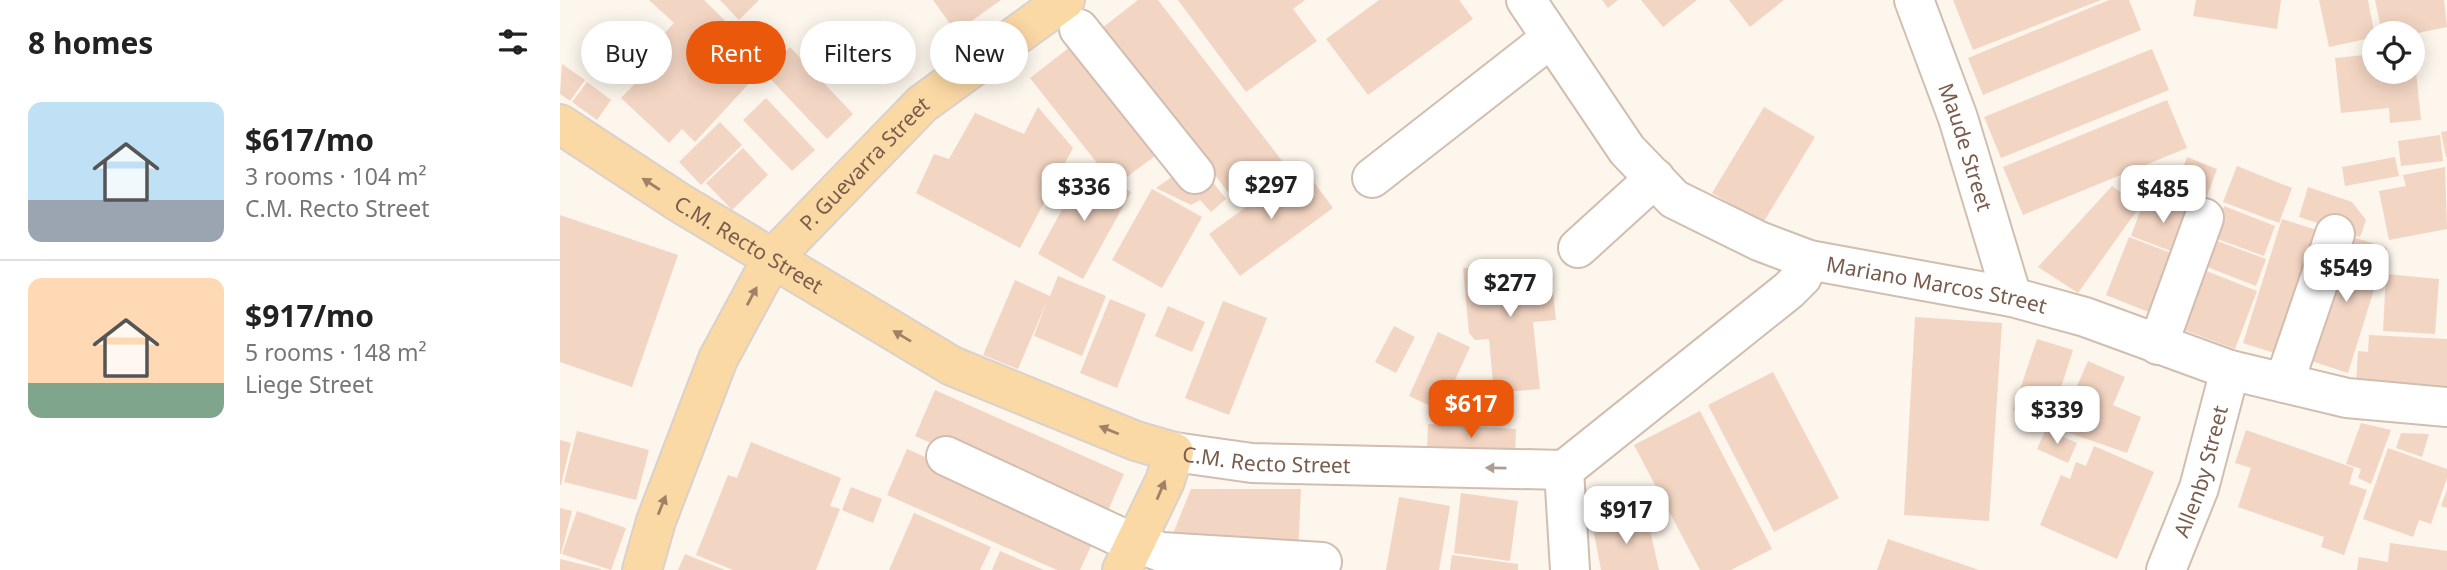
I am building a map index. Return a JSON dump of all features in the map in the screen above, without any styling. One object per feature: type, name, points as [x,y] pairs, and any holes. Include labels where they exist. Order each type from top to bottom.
[{"type":"main road","name":"P. Guevarra Street","points":[[642,570],[656,521],[718,359],[772,259],[922,104],[1072,14]]},
{"type":"main road","name":"C.M. Recto Street","points":[[560,124],[772,259],[952,366],[1136,441],[1174,452]]},
{"type":"main road","points":[[1149,559],[1165,481],[1174,452]]},
{"type":"street","name":"Mariano Marcos Street","points":[[1526,0],[1627,150],[1674,199],[1759,241],[1809,260],[2012,297],[2085,317],[2230,370],[2347,398],[2447,407]]},
{"type":"street","name":"Maude Street","points":[[1914,0],[1958,118],[2012,297]]},
{"type":"street","points":[[1072,14],[1195,174]]},
{"type":"street","points":[[1372,178],[1551,38]]},
{"type":"street","points":[[1578,248],[1655,178]]},
{"type":"street","points":[[2158,345],[2204,218]]},
{"type":"street","points":[[2284,383],[2335,234]]},
{"type":"street","points":[[1570,570],[1564,470],[1789,290],[1802,276],[1809,260]]},
{"type":"street","name":"Allenby Street","points":[[2166,570],[2199,488],[2230,370]]},
{"type":"street","name":"C.M. Recto Street","points":[[1174,452],[1252,463],[1564,470]]},
{"type":"street","points":[[946,456],[1149,559],[1322,562]]},
{"type":"building","points":[[649,0],[704,0],[725,21],[686,21],[686,84],[749,84],[695,142],[682,129],[669,143],[621,98],[635,84],[672,84],[674,23]]},
{"type":"building","points":[[720,0],[759,0],[739,20]]},
{"type":"building","points":[[933,0],[1001,0],[971,21],[948,21]]},
{"type":"building","points":[[1138,0],[1158,0],[1283,162],[1234,200],[1102,28]]},
{"type":"building","points":[[1178,0],[1305,0],[1293,9],[1317,41],[1246,92]]},
{"type":"building","points":[[1379,0],[1459,0],[1473,19],[1368,95],[1326,39]]},
{"type":"building","points":[[1602,0],[1618,0],[1608,8]]},
{"type":"building","points":[[1641,0],[1697,0],[1663,27]]},
{"type":"building","points":[[1729,0],[1784,0],[1750,27]]},
{"type":"building","points":[[1953,0],[2101,0],[1973,50]]},
{"type":"building","points":[[2109,0],[2129,0],[2141,30],[1983,95],[1968,58]]},
{"type":"building","points":[[2196,0],[2281,0],[2277,29],[2193,16]]},
{"type":"building","points":[[2319,0],[2368,0],[2372,21],[2362,21],[2362,40],[2329,47]]},
{"type":"building","points":[[2375,0],[2444,0],[2447,27],[2425,32],[2425,21],[2379,21]]},
{"type":"building","points":[[1079,40],[1163,150],[1124,179],[1097,163],[1030,78]]},
{"type":"building","points":[[790,47],[800,58],[800,84],[825,84],[853,114],[827,139],[775,84],[786,84],[786,51]]},
{"type":"building","points":[[2152,49],[2169,90],[2001,158],[1984,117]]},
{"type":"building","points":[[2362,55],[2362,84],[2417,84],[2421,120],[2390,123],[2389,108],[2341,113],[2335,58]]},
{"type":"building","points":[[562,64],[581,77],[582,84],[570,101],[560,94]]},
{"type":"building","points":[[586,84],[590,84],[611,100],[597,120],[572,102]]},
{"type":"building","points":[[766,98],[815,150],[792,171],[743,120]]},
{"type":"building","points":[[2167,100],[2187,148],[2023,215],[2003,167]]},
{"type":"building","points":[[1038,107],[1073,148],[1020,248],[916,193],[934,154],[949,159],[975,113],[1024,134]]},
{"type":"building","points":[[1764,107],[1815,137],[1763,223],[1712,193]]},
{"type":"building","points":[[720,122],[742,145],[701,185],[679,162]]},
{"type":"building","points":[[2447,131],[2447,157],[2446,157],[2441,132]]},
{"type":"building","points":[[2440,135],[2443,161],[2401,166],[2398,141]]},
{"type":"building","points":[[743,148],[768,175],[732,210],[706,183]]},
{"type":"building","points":[[2187,157],[2217,169],[2204,204],[2174,193]]},
{"type":"building","points":[[2395,157],[2399,176],[2345,186],[2342,167]]},
{"type":"building","points":[[1302,166],[1333,208],[1240,276],[1209,234]]},
{"type":"building","points":[[2237,166],[2292,188],[2279,223],[2223,202]]},
{"type":"building","points":[[1085,167],[1131,192],[1083,279],[1038,254]]},
{"type":"building","points":[[2445,167],[2447,229],[2389,240],[2379,191],[2406,186],[2403,175]]},
{"type":"building","points":[[1204,171],[1226,199],[1211,212],[1200,200],[1191,205],[1156,188],[1176,174]]},
{"type":"building","points":[[2112,186],[2140,206],[2078,293],[2038,267]]},
{"type":"building","points":[[2308,187],[2352,202],[2366,220],[2360,237],[2299,217]]},
{"type":"building","points":[[1152,189],[1202,217],[1162,288],[1112,260]]},
{"type":"building","points":[[2146,196],[2195,215],[2179,254],[2131,236]]},
{"type":"building","points":[[2224,206],[2275,226],[2264,256],[2212,237]]},
{"type":"building","points":[[560,215],[678,255],[632,387],[560,362]]},
{"type":"building","points":[[2282,219],[2326,233],[2287,357],[2243,343]]},
{"type":"building","points":[[2344,234],[2387,248],[2348,373],[2305,359]]},
{"type":"building","points":[[2129,237],[2179,256],[2156,315],[2106,295]]},
{"type":"building","points":[[2212,239],[2266,259],[2256,286],[2202,265]]},
{"type":"building","points":[[1550,264],[1556,320],[1533,322],[1540,389],[1494,393],[1489,339],[1475,340],[1469,333],[1463,268]]},
{"type":"building","points":[[2199,268],[2257,291],[2235,349],[2176,327]]},
{"type":"building","points":[[2386,274],[2439,279],[2435,334],[2383,331]]},
{"type":"building","points":[[1058,276],[1106,296],[1082,356],[1034,336],[1047,301],[1018,369],[983,355],[1015,280],[1050,296]]},
{"type":"building","points":[[1110,299],[1146,314],[1117,388],[1080,373]]},
{"type":"building","points":[[1223,301],[1267,318],[1229,415],[1185,398]]},
{"type":"building","points":[[1168,306],[1205,322],[1192,352],[1155,336]]},
{"type":"building","points":[[1915,317],[2002,323],[1989,521],[1904,515]]},
{"type":"building","points":[[1394,326],[1415,337],[1396,373],[1375,362]]},
{"type":"building","points":[[1438,332],[1470,347],[1441,411],[1409,396]]},
{"type":"building","points":[[2369,335],[2447,339],[2447,390],[2356,385],[2358,351],[2368,352]]},
{"type":"building","points":[[2037,339],[2073,350],[2050,422],[2013,410]]},
{"type":"building","points":[[2088,361],[2125,377],[2113,405],[2141,417],[2127,453],[2058,429]]},
{"type":"building","points":[[1773,372],[1839,498],[1774,532],[1708,405]]},
{"type":"building","points":[[935,390],[1124,474],[1104,520],[915,436]]},
{"type":"building","points":[[1700,411],[1772,549],[1731,570],[1700,570],[1634,445]]},
{"type":"building","points":[[2361,423],[2391,430],[2371,484],[2358,478],[2361,469],[2346,464]]},
{"type":"building","points":[[1428,424],[1516,429],[1515,455],[1427,450]]},
{"type":"building","points":[[2046,429],[2077,443],[2068,463],[2037,449]]},
{"type":"building","points":[[2246,430],[2354,468],[2349,484],[2367,490],[2344,555],[2321,547],[2324,537],[2238,507],[2251,468],[2235,463]]},
{"type":"building","points":[[577,431],[649,450],[636,500],[564,482]]},
{"type":"building","points":[[2401,433],[2429,434],[2422,457],[2396,448]]},
{"type":"building","points":[[560,440],[571,443],[561,485],[560,485]]},
{"type":"building","points":[[751,442],[841,478],[830,506],[840,509],[816,570],[733,570],[696,555],[728,475],[737,478]]},
{"type":"building","points":[[2094,446],[2154,472],[2117,559],[2040,525],[2061,475],[2070,479],[2076,462],[2086,466]]},
{"type":"building","points":[[2388,448],[2447,469],[2447,478],[2431,524],[2419,520],[2413,537],[2363,519]]},
{"type":"building","points":[[907,449],[1097,533],[1080,570],[1057,570],[887,495]]},
{"type":"building","points":[[851,487],[882,499],[873,523],[842,510]]},
{"type":"building","points":[[1191,489],[1301,489],[1298,553],[1168,546]]},
{"type":"building","points":[[2447,490],[2447,508],[2441,506]]},
{"type":"building","points":[[1461,493],[1518,501],[1510,561],[1454,553]]},
{"type":"building","points":[[1399,497],[1450,506],[1439,570],[1386,570]]},
{"type":"building","points":[[560,508],[572,511],[561,554],[560,554]]},
{"type":"building","points":[[577,511],[626,528],[611,570],[562,554]]},
{"type":"building","points":[[914,513],[991,547],[980,570],[889,570]]},
{"type":"building","points":[[1647,517],[1659,570],[1601,570],[1593,528]]},
{"type":"building","points":[[1888,539],[1979,570],[1877,570]]},
{"type":"building","points":[[2390,543],[2447,551],[2447,570],[2357,570],[2359,557],[2388,562]]},
{"type":"building","points":[[1000,551],[1044,570],[992,570]]},
{"type":"building","points":[[685,554],[725,570],[678,570]]},
{"type":"building","points":[[1452,555],[1518,564],[1518,570],[1450,570]]},
{"type":"building","points":[[560,559],[601,569],[601,570],[560,570]]}]
